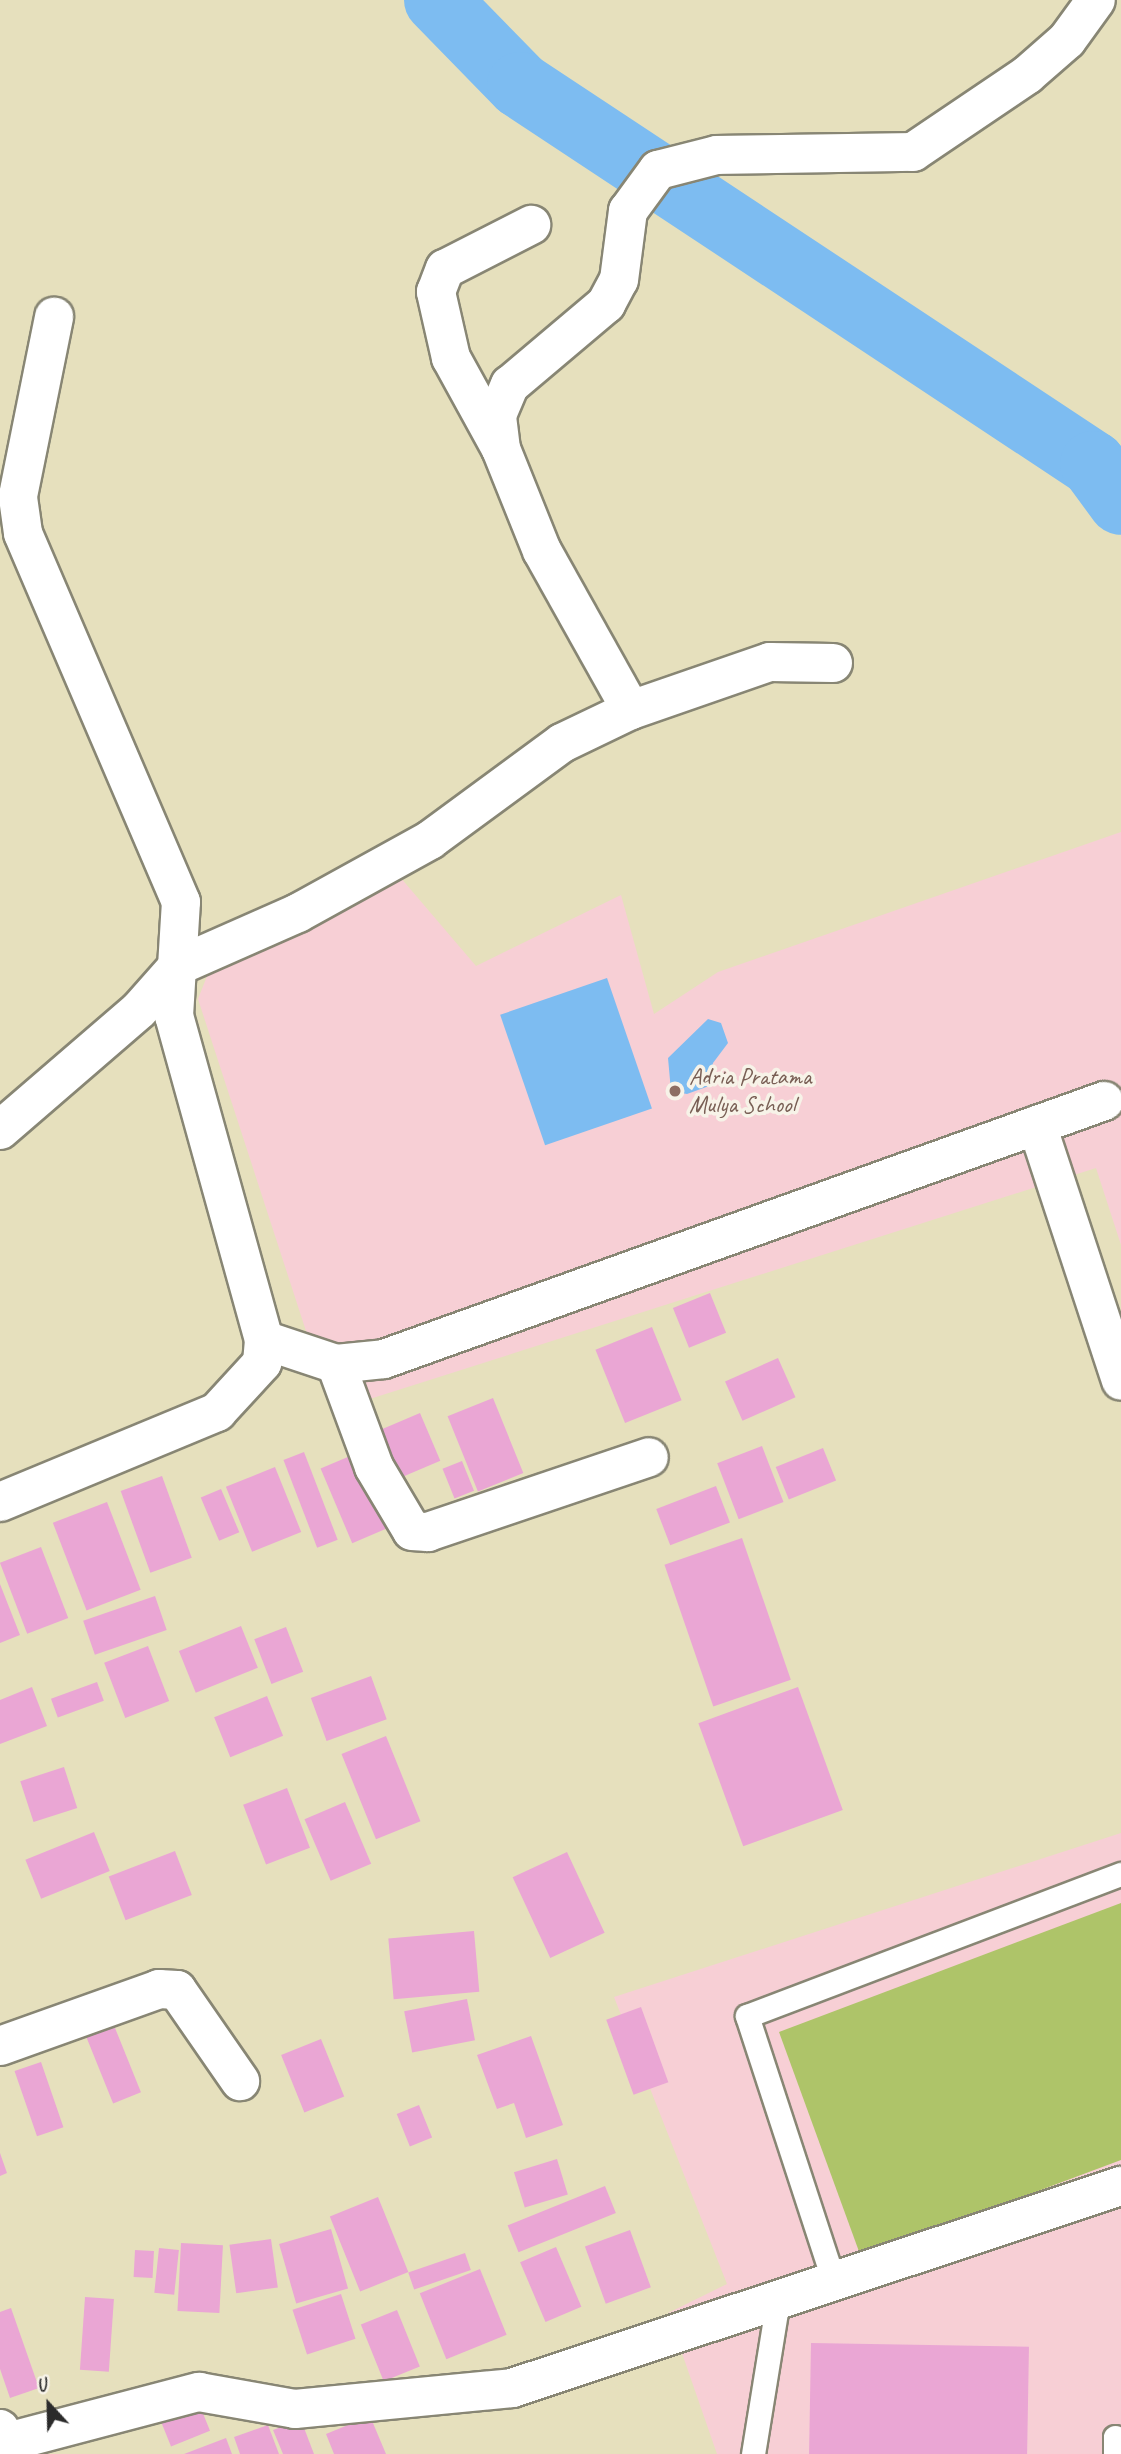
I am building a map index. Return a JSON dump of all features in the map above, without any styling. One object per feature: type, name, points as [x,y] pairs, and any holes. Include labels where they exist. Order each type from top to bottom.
[{"type":"street","points":[[501,449],[497,415],[510,385],[606,304],[619,280],[628,211],[658,170],[717,155],[913,152],[1027,75],[1067,40],[1096,0]]},
{"type":"street","points":[[531,225],[445,269],[436,292],[451,358],[501,449],[542,551],[631,710]]},
{"type":"street","points":[[0,1502],[217,1412],[262,1363],[264,1340],[174,1016],[181,902],[23,533],[18,496],[54,317]]},
{"type":"street","points":[[0,1130],[139,1010],[178,966],[298,913],[430,840],[562,743],[631,710],[770,662],[833,663]]},
{"type":"street","points":[[264,1340],[336,1363],[384,1359],[1104,1101]]},
{"type":"street","points":[[1037,1125],[1121,1381]]},
{"type":"street","points":[[336,1363],[374,1467],[412,1531],[428,1532],[649,1457]]},
{"type":"street","points":[[0,2046],[159,1989],[177,1990],[240,2081]]},
{"type":"street","points":[[4,2442],[200,2392],[295,2409],[512,2388],[1121,2186]]},
{"type":"lane","points":[[834,2282],[747,2016],[1121,1874]]},
{"type":"lane","points":[[753,2454],[778,2300]]},
{"type":"shaded area","name":"Adria Pratama Mulya School","points":[[1121,832],[1121,1245],[1096,1168],[332,1411],[198,999],[213,961],[400,877],[476,966],[621,895],[654,1014],[718,972]]},
{"type":"shaded area","points":[[1121,1833],[1121,2454],[717,2454],[668,2313],[727,2284],[614,1997]]},
{"type":"green space","points":[[1121,1903],[1121,2160],[861,2257],[779,2032]]},
{"type":"water","points":[[607,978],[652,1108],[545,1145],[500,1015]]},
{"type":"water","points":[[708,1019],[721,1023],[728,1043],[713,1063],[709,1086],[687,1094],[671,1091],[668,1058]]},
{"type":"building","points":[[710,1293],[726,1333],[689,1348],[673,1308]]},
{"type":"building","points":[[652,1327],[682,1400],[625,1423],[595,1350]]},
{"type":"building","points":[[778,1358],[795,1397],[743,1421],[725,1382]]},
{"type":"building","points":[[493,1398],[523,1473],[478,1491],[448,1416]]},
{"type":"building","points":[[420,1413],[440,1461],[400,1478],[379,1430]]},
{"type":"building","points":[[762,1446],[784,1502],[739,1519],[717,1463]]},
{"type":"building","points":[[823,1448],[836,1480],[789,1500],[776,1467]]},
{"type":"building","points":[[362,1451],[394,1526],[352,1543],[321,1469]]},
{"type":"building","points":[[304,1452],[338,1540],[317,1548],[283,1460]]},
{"type":"building","points":[[462,1461],[474,1491],[455,1499],[443,1469]]},
{"type":"building","points":[[275,1467],[301,1532],[252,1552],[226,1487]]},
{"type":"building","points":[[162,1476],[192,1558],[150,1573],[121,1491]]},
{"type":"building","points":[[716,1486],[730,1522],[670,1545],[656,1509]]},
{"type":"building","points":[[221,1489],[239,1532],[219,1541],[201,1498]]},
{"type":"building","points":[[107,1502],[141,1590],[87,1611],[53,1523]]},
{"type":"building","points":[[742,1538],[791,1680],[713,1707],[664,1565]]},
{"type":"building","points":[[41,1547],[68,1618],[27,1634],[0,1563]]},
{"type":"building","points":[[0,1584],[20,1635],[0,1643]]},
{"type":"building","points":[[155,1596],[167,1630],[95,1655],[83,1621]]},
{"type":"building","points":[[241,1626],[258,1668],[196,1693],[179,1651]]},
{"type":"building","points":[[286,1627],[303,1672],[271,1684],[254,1639]]},
{"type":"building","points":[[148,1646],[169,1701],[125,1718],[104,1663]]},
{"type":"building","points":[[371,1676],[387,1719],[327,1741],[311,1698]]},
{"type":"building","points":[[97,1682],[104,1701],[58,1718],[51,1699]]},
{"type":"building","points":[[32,1687],[47,1726],[0,1744],[0,1700]]},
{"type":"building","points":[[798,1687],[843,1810],[743,1846],[698,1723]]},
{"type":"building","points":[[267,1696],[283,1736],[230,1757],[214,1717]]},
{"type":"building","points":[[386,1736],[420,1821],[376,1839],[341,1754]]},
{"type":"building","points":[[64,1767],[77,1808],[34,1822],[20,1781]]},
{"type":"building","points":[[287,1788],[310,1848],[266,1865],[243,1805]]},
{"type":"building","points":[[345,1802],[371,1864],[331,1881],[304,1819]]},
{"type":"building","points":[[94,1832],[110,1871],[41,1899],[25,1860]]},
{"type":"building","points":[[175,1851],[192,1895],[126,1920],[109,1876]]},
{"type":"building","points":[[567,1852],[605,1933],[550,1958],[513,1877]]},
{"type":"building","points":[[474,1931],[479,1992],[394,1999],[388,1938]]},
{"type":"building","points":[[467,1999],[475,2040],[412,2052],[404,2011]]},
{"type":"building","points":[[641,2007],[668,2082],[634,2095],[606,2020]]},
{"type":"building","points":[[111,2018],[141,2092],[113,2103],[83,2029]]},
{"type":"building","points":[[531,2036],[563,2125],[526,2138],[514,2103],[497,2109],[477,2055]]},
{"type":"building","points":[[321,2039],[344,2096],[304,2113],[281,2055]]},
{"type":"building","points":[[41,2062],[63,2127],[37,2136],[15,2071]]},
{"type":"building","points":[[419,2105],[432,2137],[410,2146],[397,2114]]},
{"type":"building","points":[[0,2153],[7,2173],[0,2176]]},
{"type":"building","points":[[557,2159],[568,2194],[525,2208],[514,2172]]},
{"type":"building","points":[[605,2186],[616,2213],[519,2252],[508,2225]]},
{"type":"building","points":[[378,2197],[408,2272],[360,2292],[330,2216]]},
{"type":"building","points":[[331,2229],[348,2289],[296,2303],[279,2244]]},
{"type":"building","points":[[630,2230],[651,2287],[606,2304],[585,2246]]},
{"type":"building","points":[[271,2239],[278,2288],[236,2293],[229,2245]]},
{"type":"building","points":[[181,2243],[223,2245],[219,2313],[177,2311]]},
{"type":"building","points":[[556,2247],[581,2307],[545,2322],[520,2262]]},
{"type":"building","points":[[159,2248],[179,2250],[174,2295],[154,2293]]},
{"type":"building","points":[[135,2250],[154,2251],[153,2278],[134,2277]]},
{"type":"building","points":[[465,2253],[471,2270],[414,2290],[408,2273]]},
{"type":"building","points":[[480,2269],[507,2335],[446,2359],[420,2293]]},
{"type":"building","points":[[341,2294],[356,2339],[307,2354],[292,2310]]},
{"type":"building","points":[[85,2297],[114,2299],[109,2372],[80,2370]]},
{"type":"building","points":[[11,2308],[39,2388],[10,2398],[0,2369],[0,2312]]},
{"type":"building","points":[[397,2310],[420,2367],[384,2381],[361,2325]]},
{"type":"building","points":[[811,2343],[1029,2347],[1027,2454],[809,2454]]},
{"type":"building","points":[[198,2401],[210,2431],[171,2446],[159,2417]]},
{"type":"building","points":[[370,2416],[386,2454],[334,2454],[326,2434]]},
{"type":"building","points":[[301,2420],[314,2454],[283,2454],[273,2430]]},
{"type":"building","points":[[268,2425],[279,2454],[240,2454],[234,2437]]},
{"type":"building","points":[[226,2438],[232,2454],[184,2454]]},
{"type":"waterway","points":[[437,0],[520,85],[1093,464],[1121,502]]},
{"type":"place","name":"Adria Pratama Mulya School","points":[[675,1091]]}]
